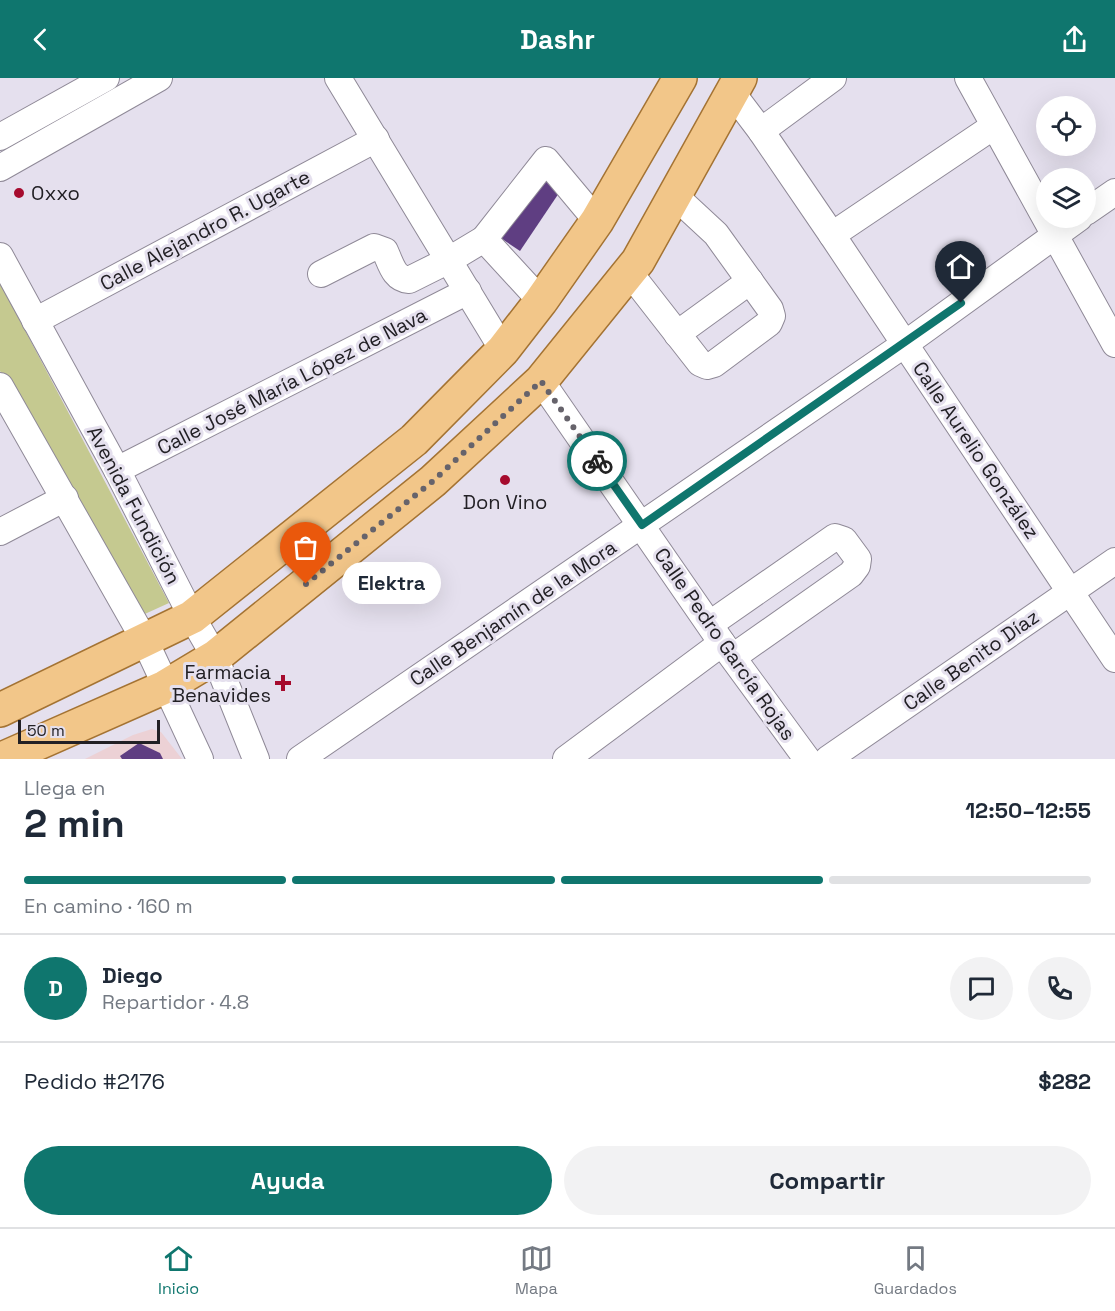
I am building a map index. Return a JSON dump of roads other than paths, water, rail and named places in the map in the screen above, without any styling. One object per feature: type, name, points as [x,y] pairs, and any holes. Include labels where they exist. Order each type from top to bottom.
[{"type":"main road","points":[[0,710],[192,617],[414,440],[503,350],[541,301],[597,221],[680,78]]},
{"type":"main road","points":[[2,759],[165,687],[215,657],[433,481],[541,381],[638,261],[736,86]]},
{"type":"street","points":[[0,137],[106,78]]},
{"type":"street","points":[[0,168],[159,78]]},
{"type":"street","points":[[761,131],[833,78]]},
{"type":"street","points":[[968,78],[1115,344]]},
{"type":"street","points":[[346,81],[376,139],[503,350]]},
{"type":"street","name":"Calle Aurelio González","points":[[736,86],[761,131],[1115,659]]},
{"type":"street","points":[[832,235],[994,126]]},
{"type":"street","name":"Calle Alejandro R. Ugarte","points":[[35,321],[376,139]]},
{"type":"street","points":[[321,274],[374,247],[385,251],[397,276],[402,279],[409,280],[449,260],[484,239],[546,160],[597,221]]},
{"type":"street","points":[[1096,205],[1115,192]]},
{"type":"street","points":[[629,272],[700,363],[707,366],[714,364],[769,323],[772,316],[770,309],[716,234],[675,196]]},
{"type":"street","name":"Calle Benjamín de la Mora","points":[[300,759],[905,344],[1064,228]]},
{"type":"street","points":[[484,239],[541,301]]},
{"type":"street","name":"Avenida Fundición","points":[[0,256],[117,470],[192,617],[215,657],[256,759]]},
{"type":"street","points":[[677,334],[750,281]]},
{"type":"street","name":"Calle José María López de Nava","points":[[117,470],[468,291]]},
{"type":"street","name":"Calle Pedro García Rojas","points":[[541,381],[807,759]]},
{"type":"street","points":[[0,386],[145,641],[200,759]]},
{"type":"street","points":[[0,532],[65,498]]},
{"type":"street","points":[[566,759],[722,641],[776,578],[827,540],[835,537],[844,540],[858,559],[857,566],[851,574],[800,610],[722,641]]},
{"type":"street","name":"Calle Benito Díaz","points":[[828,759],[1115,561]]},
{"type":"street","points":[[776,578],[800,610]]},
{"type":"place","name":"Oxxo","points":[[19,193]]},
{"type":"place","name":"Don Vino","points":[[505,480]]},
{"type":"place","name":"Elektra","points":[[306,584]]},
{"type":"place","name":"Farmacia Benavides","points":[[283,683]]}]
